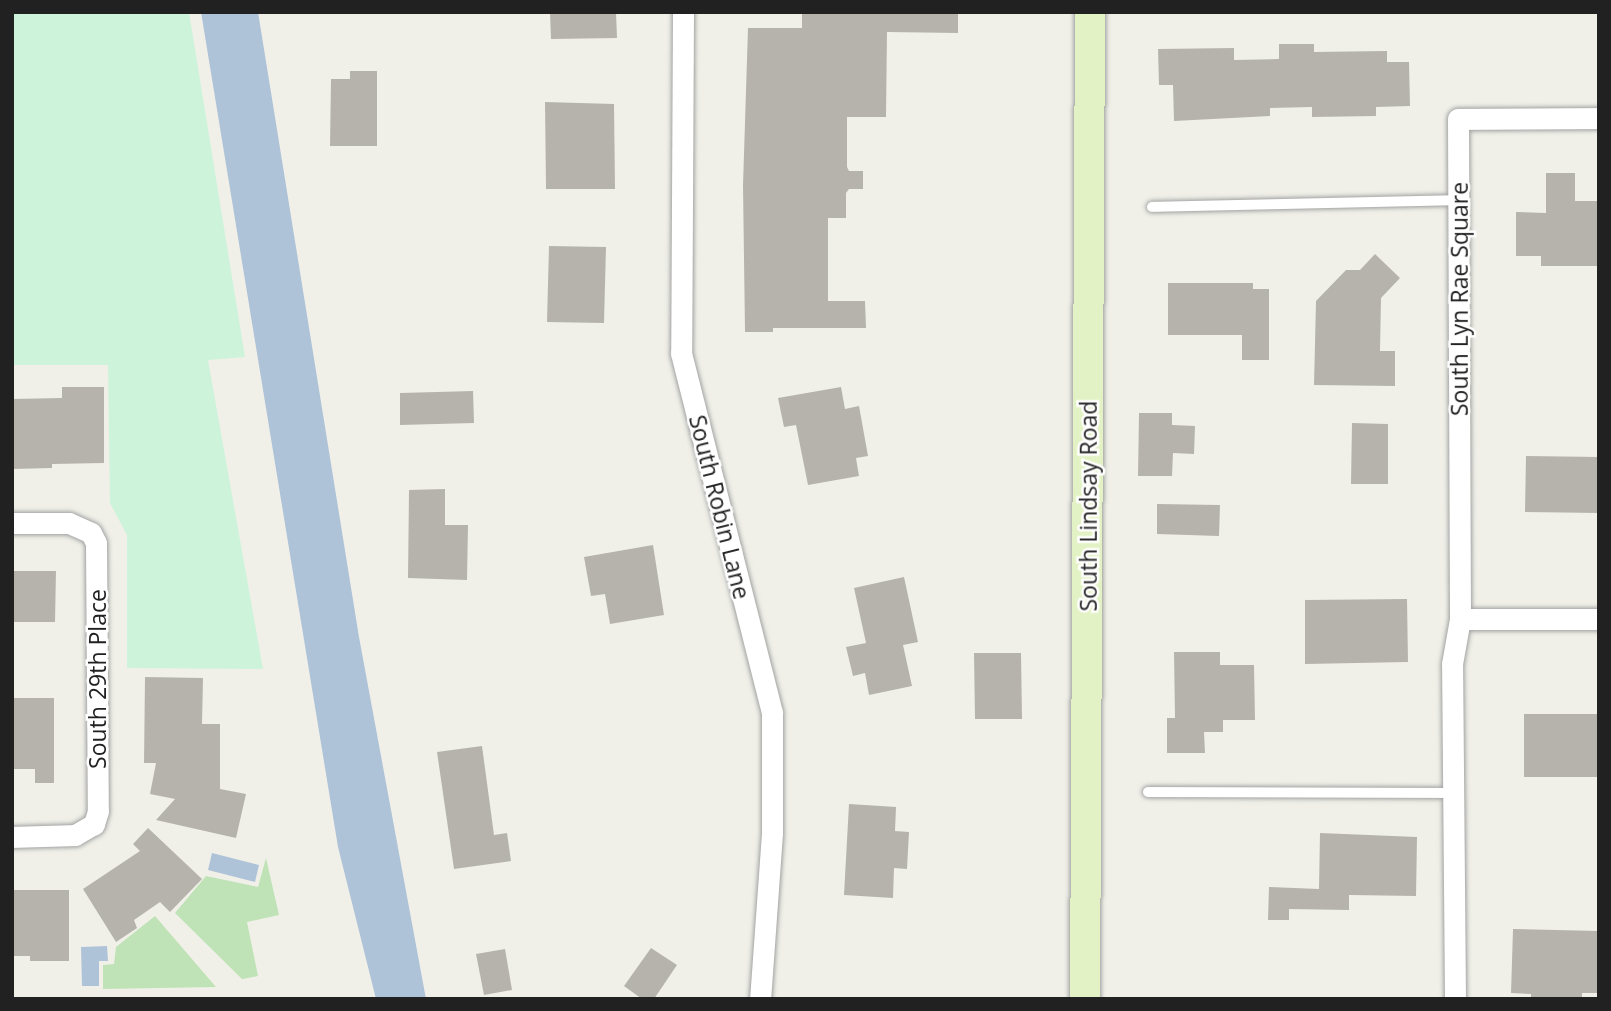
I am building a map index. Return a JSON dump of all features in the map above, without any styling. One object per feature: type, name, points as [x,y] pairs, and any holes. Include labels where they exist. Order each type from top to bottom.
[{"type":"main road","name":"South Lindsay Road","points":[[1085,999],[1090,12]]},
{"type":"street","name":"South Robin Lane","points":[[683,12],[681,353],[772,712],[772,833],[760,999]]},
{"type":"street","name":"South Lyn Rae Square","points":[[1455,999],[1452,664],[1460,619],[1458,118],[1599,118]]},
{"type":"street","name":"South 29th Place","points":[[12,523],[69,523],[91,533],[97,554],[98,811],[94,824],[75,835],[12,837]]},
{"type":"street","points":[[1460,619],[1599,619]]},
{"type":"lane","points":[[1152,207],[1458,200]]},
{"type":"lane","points":[[1148,792],[1453,793]]},
{"type":"green space","points":[[12,12],[189,12],[245,357],[208,360],[263,669],[127,668],[127,535],[110,503],[108,365],[12,365]]},
{"type":"green space","points":[[266,858],[279,915],[247,922],[258,976],[242,979],[175,913],[206,876],[258,887]]},
{"type":"green space","points":[[155,916],[216,987],[103,989],[103,965],[114,964],[116,947]]},
{"type":"water","points":[[201,12],[258,12],[359,637],[426,999],[376,999],[338,847]]},
{"type":"water","points":[[212,853],[259,865],[255,882],[208,870]]},
{"type":"water","points":[[107,946],[108,961],[99,961],[99,986],[82,986],[81,947]]},
{"type":"building","points":[[550,12],[616,12],[617,38],[551,39]]},
{"type":"building","points":[[802,12],[958,12],[958,33],[887,32],[886,117],[847,117],[847,167],[849,171],[863,171],[863,189],[849,189],[846,193],[846,218],[828,218],[828,301],[865,301],[866,328],[773,328],[773,332],[745,332],[743,185],[748,28],[802,28]]},
{"type":"building","points":[[1279,44],[1314,44],[1314,52],[1387,51],[1387,62],[1409,62],[1410,106],[1376,107],[1376,116],[1312,117],[1312,107],[1270,108],[1270,116],[1174,121],[1173,85],[1159,85],[1158,49],[1234,48],[1234,60],[1279,59]]},
{"type":"building","points":[[350,71],[377,71],[377,146],[330,146],[331,79],[350,79]]},
{"type":"building","points":[[545,102],[614,104],[615,189],[546,189]]},
{"type":"building","points":[[1546,173],[1575,173],[1575,201],[1599,201],[1599,266],[1541,266],[1541,256],[1516,256],[1516,212],[1546,213]]},
{"type":"building","points":[[549,246],[606,247],[604,323],[547,322]]},
{"type":"building","points":[[1375,254],[1400,278],[1381,298],[1380,351],[1395,351],[1395,386],[1314,385],[1316,301],[1346,270],[1360,270]]},
{"type":"building","points":[[1168,283],[1253,283],[1253,289],[1269,289],[1269,360],[1242,360],[1242,335],[1168,335]]},
{"type":"building","points":[[62,387],[104,387],[104,463],[52,464],[52,468],[12,469],[12,399],[62,398]]},
{"type":"building","points":[[841,387],[845,409],[859,406],[868,456],[856,458],[859,476],[808,485],[796,425],[784,427],[778,398]]},
{"type":"building","points":[[473,391],[474,423],[400,425],[400,393]]},
{"type":"building","points":[[1139,413],[1172,413],[1172,425],[1195,426],[1194,454],[1173,453],[1172,476],[1138,476]]},
{"type":"building","points":[[1352,423],[1388,424],[1388,484],[1351,484]]},
{"type":"building","points":[[1526,456],[1599,457],[1599,513],[1525,512]]},
{"type":"building","points":[[445,489],[445,525],[468,525],[467,580],[408,578],[409,490]]},
{"type":"building","points":[[1157,504],[1220,505],[1219,536],[1157,534]]},
{"type":"building","points":[[653,545],[664,615],[610,624],[605,594],[591,596],[584,557]]},
{"type":"building","points":[[12,571],[56,571],[55,622],[12,622]]},
{"type":"building","points":[[904,577],[918,642],[903,645],[912,686],[869,695],[865,673],[853,676],[846,647],[866,643],[854,588]]},
{"type":"building","points":[[1407,599],[1408,662],[1305,664],[1305,600]]},
{"type":"building","points":[[1174,652],[1220,652],[1220,665],[1254,665],[1255,720],[1223,720],[1223,732],[1204,732],[1205,753],[1167,753],[1167,718],[1175,718]]},
{"type":"building","points":[[974,653],[1021,653],[1022,719],[975,719]]},
{"type":"building","points":[[145,677],[203,678],[202,724],[220,724],[220,789],[246,794],[236,838],[156,820],[175,799],[150,794],[156,763],[144,763]]},
{"type":"building","points":[[12,698],[54,698],[54,783],[35,783],[35,769],[12,769]]},
{"type":"building","points":[[1524,714],[1599,714],[1599,777],[1524,777]]},
{"type":"building","points":[[482,746],[494,835],[507,833],[511,861],[454,869],[437,752]]},
{"type":"building","points":[[849,804],[896,807],[895,831],[909,832],[907,869],[894,868],[893,898],[844,895]]},
{"type":"building","points":[[148,828],[202,879],[170,912],[160,902],[134,920],[137,928],[116,942],[83,889],[140,851],[133,844]]},
{"type":"building","points":[[1320,833],[1417,837],[1416,896],[1349,895],[1349,910],[1289,909],[1289,920],[1268,920],[1269,887],[1319,889]]},
{"type":"building","points":[[12,890],[69,890],[69,961],[30,961],[30,956],[12,956]]},
{"type":"building","points":[[1513,929],[1599,931],[1599,993],[1582,993],[1582,999],[1531,999],[1531,994],[1511,993]]},
{"type":"building","points":[[651,948],[677,965],[654,999],[642,999],[624,986]]},
{"type":"building","points":[[505,949],[512,990],[484,995],[476,954]]}]
